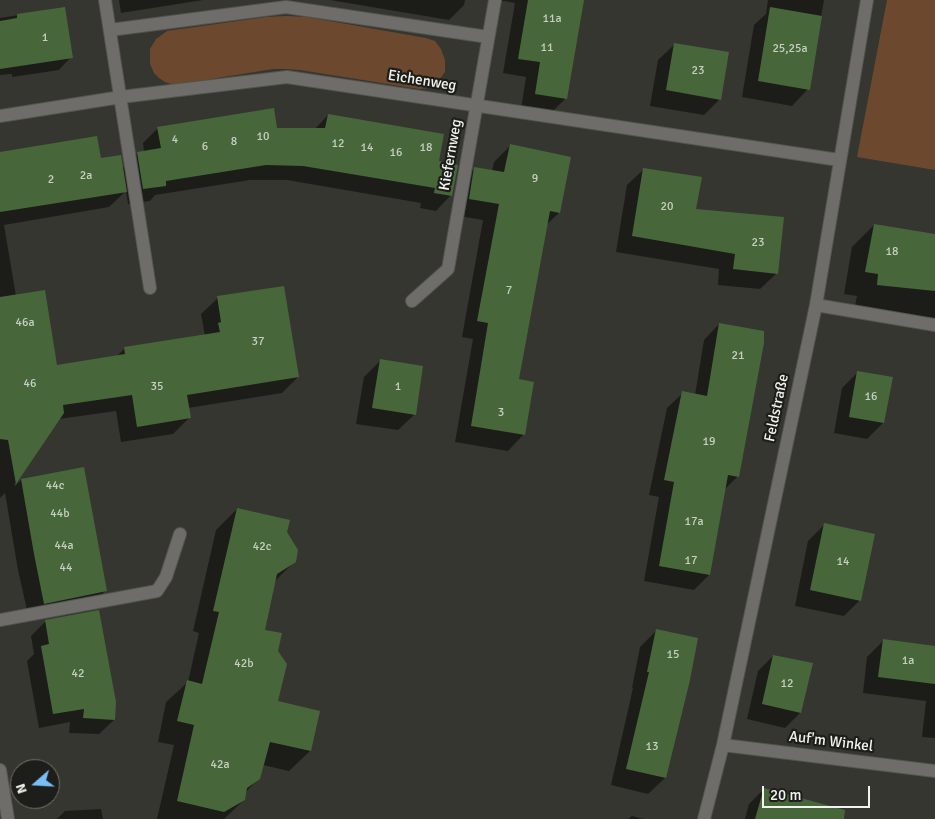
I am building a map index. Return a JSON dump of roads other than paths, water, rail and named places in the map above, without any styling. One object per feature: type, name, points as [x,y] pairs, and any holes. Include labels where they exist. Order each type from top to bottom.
[{"type":"street","points":[[105,0],[150,288]]},
{"type":"street","name":"Kiefernweg","points":[[412,301],[448,269],[495,0]]},
{"type":"street","name":"Feldstraße","points":[[704,819],[723,745],[816,305],[867,0]]},
{"type":"street","points":[[110,30],[286,7],[488,38]]},
{"type":"street","name":"Eichenweg","points":[[0,116],[121,97],[288,77],[839,160]]},
{"type":"street","points":[[816,305],[935,325]]},
{"type":"street","points":[[0,620],[157,591],[166,577],[180,534]]},
{"type":"street","name":"Auf'm Winkel","points":[[723,745],[935,771]]},
{"type":"street","points":[[0,770],[8,819]]}]
